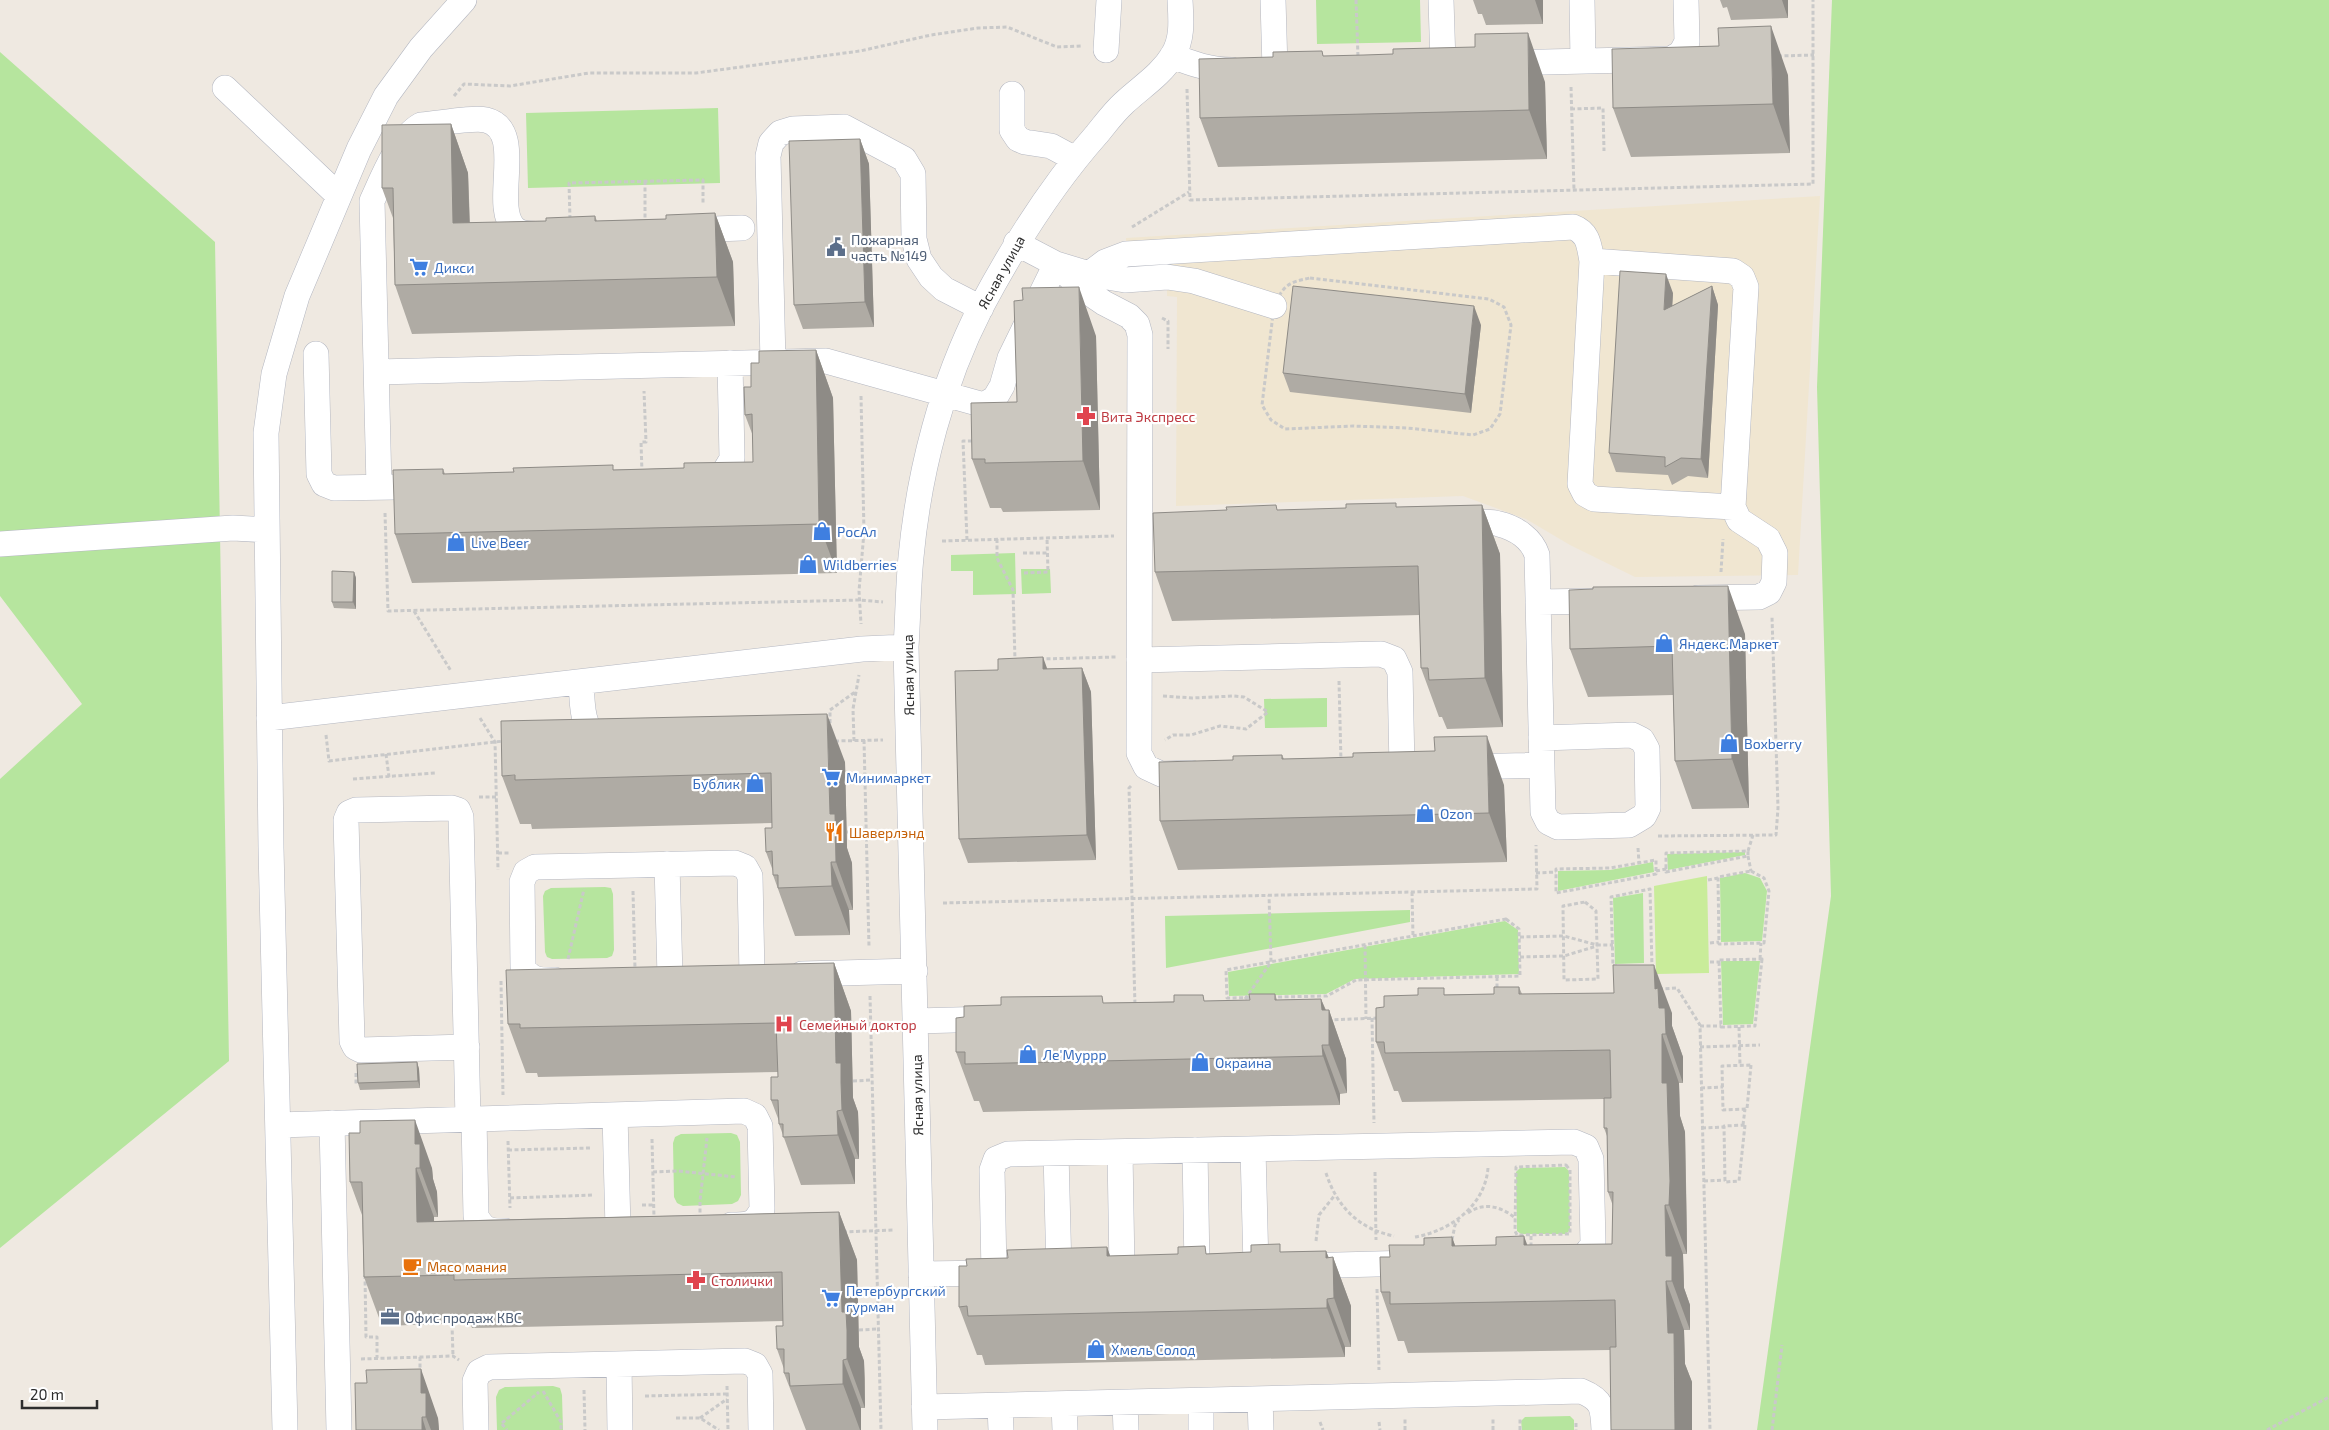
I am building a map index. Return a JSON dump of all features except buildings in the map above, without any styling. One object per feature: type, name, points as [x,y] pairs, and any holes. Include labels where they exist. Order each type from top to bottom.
[{"type":"street","points":[[285,1430],[269,718],[266,434],[274,374],[296,296],[339,196],[386,96],[421,48],[464,0]]},
{"type":"street","points":[[1106,50],[1109,0]]},
{"type":"street","name":"Ясная улица","points":[[924,1419],[906,648],[911,556],[924,467],[945,395],[964,342],[1016,243],[1075,159],[1123,103],[1162,70],[1172,56],[1179,43],[1181,30],[1180,0]]},
{"type":"street","points":[[1172,56],[1216,70],[1284,68],[1273,0]]},
{"type":"street","points":[[1441,0],[1453,64],[1671,59],[1681,53],[1687,42],[1686,0]]},
{"type":"street","points":[[1577,61],[1582,0]]},
{"type":"street","points":[[225,88],[339,196]]},
{"type":"street","points":[[1012,94],[1012,130],[1018,139],[1051,146],[1075,159]]},
{"type":"street","points":[[382,487],[372,201],[387,168],[412,130],[421,125],[486,120],[499,126],[506,139],[508,216],[515,228],[526,234],[570,233]]},
{"type":"street","points":[[773,362],[768,156],[771,143],[780,133],[793,129],[844,127],[904,159],[913,174],[914,239],[919,259],[931,277],[944,289],[981,308]]},
{"type":"street","points":[[1089,274],[1105,262],[1126,254],[1573,227],[1582,230],[1587,238],[1592,261],[1580,484],[1585,494],[1594,499],[1729,507]]},
{"type":"street","points":[[646,231],[742,228]]},
{"type":"street","points":[[1016,243],[1056,264],[1089,274],[1125,280],[1167,277],[1194,281],[1274,306]]},
{"type":"street","points":[[1592,261],[1733,271],[1742,277],[1746,287],[1729,507],[1739,520],[1768,539],[1775,553],[1774,582],[1769,592],[1759,597],[1672,599]]},
{"type":"street","points":[[377,372],[826,361],[984,405],[995,398],[1002,386],[1010,358],[1056,264]]},
{"type":"street","points":[[1056,264],[1079,286],[1104,303],[1129,316],[1137,324],[1140,335],[1147,533],[1139,658],[1139,753],[1146,767],[1161,774],[1218,773]]},
{"type":"street","points":[[316,354],[319,474],[324,484],[334,488],[414,486]]},
{"type":"street","points":[[642,481],[712,479],[726,472],[732,458],[730,364]]},
{"type":"street","points":[[1430,525],[1499,523],[1526,537],[1534,544],[1537,555],[1541,765],[1543,812],[1548,822],[1558,827],[1629,825],[1644,816],[1648,808],[1647,749],[1642,740],[1632,736],[1541,738]]},
{"type":"street","points":[[0,544],[233,528],[267,530]]},
{"type":"street","points":[[1538,602],[1624,600]]},
{"type":"street","points":[[269,718],[862,649],[906,648]]},
{"type":"street","points":[[1139,658],[1381,654],[1394,659],[1400,672],[1422,768]]},
{"type":"street","points":[[581,682],[586,724],[591,733],[602,737],[631,736]]},
{"type":"street","points":[[1342,770],[1541,765]]},
{"type":"street","points":[[467,1047],[361,1050],[355,1047],[352,1041],[346,820],[349,813],[356,810],[452,808],[458,810],[462,817],[467,1047],[476,1216],[482,1226],[492,1231],[520,1231]]},
{"type":"street","points":[[573,979],[538,980],[528,976],[523,966],[522,882],[526,872],[535,868],[734,862],[745,867],[750,876],[768,974]]},
{"type":"street","points":[[667,864],[670,977]]},
{"type":"street","points":[[725,976],[915,971]]},
{"type":"street","points":[[635,978],[697,976]]},
{"type":"street","points":[[916,1021],[1016,1019]]},
{"type":"street","points":[[278,1125],[744,1111],[756,1116],[760,1126],[762,1209],[757,1220],[747,1225],[701,1226]]},
{"type":"street","points":[[614,1115],[617,1194],[608,1228],[654,1227]]},
{"type":"street","points":[[332,1123],[339,1430]]},
{"type":"street","points":[[921,1274],[1003,1272],[992,1170],[996,1159],[1008,1154],[1574,1142],[1586,1147],[1591,1159],[1593,1243],[1588,1254],[1577,1260],[1531,1248]]},
{"type":"street","points":[[1217,1267],[1253,1149]]},
{"type":"street","points":[[1195,1150],[1217,1267]]},
{"type":"street","points":[[1056,1153],[1050,1271],[1132,1269],[1120,1152]]},
{"type":"street","points":[[1217,1267],[1377,1264],[1446,1252]]},
{"type":"street","points":[[476,1430],[475,1381],[479,1372],[489,1367],[727,1361],[746,1361],[755,1365],[760,1374],[761,1430]]},
{"type":"street","points":[[619,1364],[620,1430]]},
{"type":"street","points":[[924,1419],[1001,1418],[1064,1404],[1581,1391],[1596,1397],[1603,1411],[1604,1430]]},
{"type":"street","points":[[1260,1399],[1261,1430]]},
{"type":"street","points":[[1201,1400],[1201,1430]]},
{"type":"street","points":[[1125,1402],[1126,1430]]},
{"type":"street","points":[[1064,1404],[1065,1430]]},
{"type":"path","points":[[1358,66],[1356,0],[1363,0]]},
{"type":"path","points":[[1187,88],[1190,200],[1813,184],[1813,0]]},
{"type":"path","points":[[451,123],[454,95],[464,84],[510,86],[589,73],[714,71],[860,51],[931,35],[978,28],[1007,27],[1057,47],[1088,46],[1106,50]]},
{"type":"path","points":[[1776,56],[1814,55]]},
{"type":"path","points":[[1574,190],[1572,108],[1577,61]]},
{"type":"path","points":[[1572,108],[1603,108],[1604,151]]},
{"type":"path","points":[[570,233],[569,183],[702,180]]},
{"type":"path","points":[[644,181],[646,231]]},
{"type":"path","points":[[1310,278],[1489,298],[1504,307],[1511,325],[1500,414],[1490,429],[1473,435],[1407,428],[1353,426],[1285,428],[1271,420],[1262,405],[1274,306],[1281,291],[1294,281],[1310,278]]},
{"type":"path","points":[[642,481],[642,442],[646,442],[644,366]]},
{"type":"path","points":[[860,370],[864,532],[860,600],[861,632]]},
{"type":"path","points":[[963,441],[968,540]]},
{"type":"path","points":[[382,487],[388,611],[860,600],[889,603]]},
{"type":"path","points":[[1720,598],[1729,507]]},
{"type":"path","points":[[942,541],[1147,533]]},
{"type":"path","points":[[1024,573],[1048,572],[1047,538]]},
{"type":"path","points":[[996,539],[997,558],[1013,590],[1015,660]]},
{"type":"path","points":[[1023,554],[1047,553]]},
{"type":"path","points":[[1629,825],[1662,837],[1776,835],[1778,808],[1773,625],[1769,592]]},
{"type":"path","points":[[413,610],[456,679]]},
{"type":"path","points":[[1339,655],[1342,770]]},
{"type":"path","points":[[1034,659],[1139,658]]},
{"type":"path","points":[[1009,660],[1024,660]]},
{"type":"path","points":[[854,741],[855,692],[861,667]]},
{"type":"path","points":[[830,725],[830,710],[855,692]]},
{"type":"path","points":[[1160,696],[1192,698],[1244,697],[1268,712],[1246,729],[1220,726],[1191,735],[1173,735],[1161,743]]},
{"type":"path","points":[[476,712],[495,742]]},
{"type":"path","points":[[326,729],[330,761],[505,741]]},
{"type":"path","points":[[864,740],[881,1430]]},
{"type":"path","points":[[830,741],[891,740]]},
{"type":"path","points":[[386,754],[389,777]]},
{"type":"path","points":[[1135,1016],[1129,788],[1146,767]]},
{"type":"path","points":[[353,780],[435,773]]},
{"type":"path","points":[[943,903],[1537,889],[1536,843],[1548,822]]},
{"type":"path","points":[[847,832],[866,832]]},
{"type":"path","points":[[1751,871],[1748,851],[1753,835]]},
{"type":"path","points":[[1666,869],[1666,853],[1748,851]]},
{"type":"path","points":[[1666,869],[1666,872],[1748,856]]},
{"type":"path","points":[[1536,873],[1556,872],[1556,869],[1610,868],[1656,860],[1656,871]]},
{"type":"path","points":[[633,865],[635,978]]},
{"type":"path","points":[[573,979],[568,956],[584,892],[583,866]]},
{"type":"path","points":[[1556,872],[1556,893],[1656,874],[1656,871],[1666,869]]},
{"type":"path","points":[[1700,1026],[1755,1026],[1760,959],[1762,943],[1764,943],[1769,891],[1764,878],[1751,871],[1708,880]]},
{"type":"path","points":[[1718,878],[1719,942]]},
{"type":"path","points":[[1619,974],[1618,966],[1613,966],[1611,897],[1650,889],[1652,973]]},
{"type":"path","points":[[1412,892],[1413,936]]},
{"type":"path","points":[[1246,1006],[1245,998],[1271,962],[1269,895]]},
{"type":"path","points":[[1586,902],[1596,911],[1597,945],[1598,980],[1564,980],[1563,906],[1586,902]]},
{"type":"path","points":[[1506,919],[1519,929],[1520,976],[1356,980],[1327,996],[1227,998],[1226,970],[1413,936],[1506,919]]},
{"type":"path","points":[[1520,937],[1564,936],[1597,945],[1612,945]]},
{"type":"path","points":[[1710,943],[1762,943]]},
{"type":"path","points":[[1365,945],[1366,1018]]},
{"type":"path","points":[[1520,957],[1564,956],[1597,945]]},
{"type":"path","points":[[1710,962],[1760,959]]},
{"type":"path","points":[[1720,962],[1721,1026]]},
{"type":"path","points":[[1644,965],[1652,965]]},
{"type":"path","points":[[1497,977],[1497,996]]},
{"type":"path","points":[[1653,989],[1677,988],[1700,1026],[1710,1430]]},
{"type":"path","points":[[1372,1018],[1380,1430]]},
{"type":"path","points":[[1320,1020],[1382,1018]]},
{"type":"path","points":[[1739,1027],[1740,1065]]},
{"type":"path","points":[[1700,1047],[1760,1045]]},
{"type":"path","points":[[1704,1180],[1739,1181],[1743,1125],[1745,1109],[1747,1109],[1751,1065],[1722,1066],[1723,1110],[1745,1109]]},
{"type":"path","points":[[853,1081],[872,1080]]},
{"type":"path","points":[[1701,1088],[1723,1087]]},
{"type":"path","points":[[701,1226],[700,1201],[707,1138],[706,1112]]},
{"type":"path","points":[[652,1114],[654,1227]]},
{"type":"path","points":[[507,1118],[510,1198],[520,1231]]},
{"type":"path","points":[[1702,1128],[1724,1128],[1743,1125]]},
{"type":"path","points":[[1724,1128],[1725,1180]]},
{"type":"path","points":[[1446,1252],[1455,1226],[1474,1203],[1483,1188],[1488,1172],[1489,1144]]},
{"type":"path","points":[[508,1150],[615,1147]]},
{"type":"path","points":[[1326,1147],[1326,1173],[1335,1195],[1352,1217],[1376,1231],[1399,1238]]},
{"type":"path","points":[[1516,1167],[1569,1167],[1570,1234],[1531,1248],[1515,1231],[1516,1167]]},
{"type":"path","points":[[653,1172],[736,1177],[761,1176]]},
{"type":"path","points":[[510,1198],[617,1194]]},
{"type":"path","points":[[1325,1265],[1318,1255],[1316,1228],[1319,1216],[1335,1195]]},
{"type":"path","points":[[1408,1237],[1433,1233],[1449,1226],[1472,1210],[1495,1206],[1506,1210],[1515,1217]]},
{"type":"path","points":[[838,1232],[903,1230]]},
{"type":"path","points":[[364,1268],[366,1338],[377,1337],[377,1358]]},
{"type":"path","points":[[452,1324],[453,1356]]},
{"type":"path","points":[[859,1330],[878,1330]]},
{"type":"path","points":[[1772,1430],[1782,1345]]},
{"type":"path","points":[[338,1359],[453,1356],[479,1372]]},
{"type":"path","points":[[420,1357],[420,1380]]},
{"type":"path","points":[[727,1361],[728,1430]]},
{"type":"path","points":[[583,1365],[585,1430]]},
{"type":"path","points":[[507,1430],[502,1424],[542,1389],[560,1422],[561,1430]]},
{"type":"path","points":[[620,1397],[727,1396]]},
{"type":"path","points":[[700,1418],[727,1396]]},
{"type":"path","points":[[2267,1430],[2329,1397]]},
{"type":"path","points":[[676,1418],[700,1418],[719,1430]]},
{"type":"path","points":[[1576,1419],[1576,1430]]},
{"type":"shaded area","points":[[1820,196],[1798,575],[1635,577],[1570,545],[1526,519],[1463,496],[1176,506],[1177,297],[1167,296],[1167,267],[1125,270],[1126,238]]},
{"type":"green space","points":[[1316,0],[1420,0],[1421,42],[1317,44]]},
{"type":"green space","points":[[1832,0],[2329,0],[2329,1430],[1757,1430],[1831,896],[1817,387]]},
{"type":"green space","points":[[0,52],[215,242],[229,1061],[0,1248],[0,779],[82,704],[0,596]]},
{"type":"green space","points":[[718,108],[720,183],[528,188],[526,113]]},
{"type":"green space","points":[[1015,553],[1016,594],[973,595],[973,571],[951,571],[951,555]]},
{"type":"green space","points":[[1021,569],[1050,569],[1051,593],[1022,594]]},
{"type":"green space","points":[[1327,698],[1327,727],[1265,728],[1264,699]]},
{"type":"green space","points":[[1745,852],[1745,855],[1668,870],[1667,854]]},
{"type":"green space","points":[[1653,862],[1654,872],[1558,891],[1558,871],[1610,870]]},
{"type":"green space","points":[[1745,873],[1760,878],[1767,891],[1762,941],[1721,942],[1720,878]]},
{"type":"green space","points":[[1707,876],[1709,973],[1656,974],[1654,886]]},
{"type":"green space","points":[[551,888],[611,888],[613,894],[614,950],[612,956],[607,958],[552,959],[547,957],[545,952],[543,896],[545,891]]},
{"type":"green space","points":[[1643,893],[1644,963],[1615,964],[1613,898]]},
{"type":"green space","points":[[1410,910],[1410,922],[1166,968],[1165,916]]},
{"type":"green space","points":[[1505,921],[1518,930],[1519,974],[1355,979],[1326,994],[1229,996],[1228,972]]},
{"type":"green space","points":[[1721,961],[1760,961],[1753,1024],[1723,1025]]},
{"type":"green space","points":[[731,1133],[737,1135],[740,1142],[741,1195],[738,1201],[732,1204],[683,1206],[677,1203],[674,1197],[673,1143],[675,1137],[681,1134]]},
{"type":"green space","points":[[1565,1167],[1569,1171],[1570,1230],[1566,1234],[1521,1234],[1517,1231],[1516,1172],[1520,1168]]},
{"type":"green space","points":[[553,1386],[560,1388],[562,1395],[563,1430],[497,1430],[496,1397],[499,1390],[505,1387]]},
{"type":"green space","points":[[1570,1416],[1574,1420],[1574,1430],[1522,1430],[1521,1421],[1525,1417]]},
{"type":"place","name":"Пожарная чаcть №149","points":[[836,247]]},
{"type":"place","name":"Дикси","points":[[419,267]]},
{"type":"place","name":"Вита Экспресс","points":[[1086,416]]},
{"type":"place","name":"РосАл","points":[[822,531]]},
{"type":"place","name":"Live Beer","points":[[456,542]]},
{"type":"place","name":"Wildberries","points":[[808,564]]},
{"type":"place","name":"Яндекс.Маркет","points":[[1664,643]]},
{"type":"place","name":"Boxberry","points":[[1729,743]]},
{"type":"place","name":"Минимаркет","points":[[831,777]]},
{"type":"place","name":"Бублик","points":[[755,783]]},
{"type":"place","name":"Ozon","points":[[1425,813]]},
{"type":"place","name":"Шаверлэнд","points":[[834,832]]},
{"type":"place","name":"Семейный доктор","points":[[784,1024]]},
{"type":"place","name":"Ле'Муррр","points":[[1028,1054]]},
{"type":"place","name":"Окраина","points":[[1200,1062]]},
{"type":"place","name":"Мясо мания","points":[[412,1266]]},
{"type":"place","name":"Столички","points":[[696,1280]]},
{"type":"place","name":"Петербургский гурман","points":[[831,1298]]},
{"type":"place","name":"Офис продаж КВС","points":[[390,1317]]},
{"type":"place","name":"Хмель Солод","points":[[1096,1349]]}]
